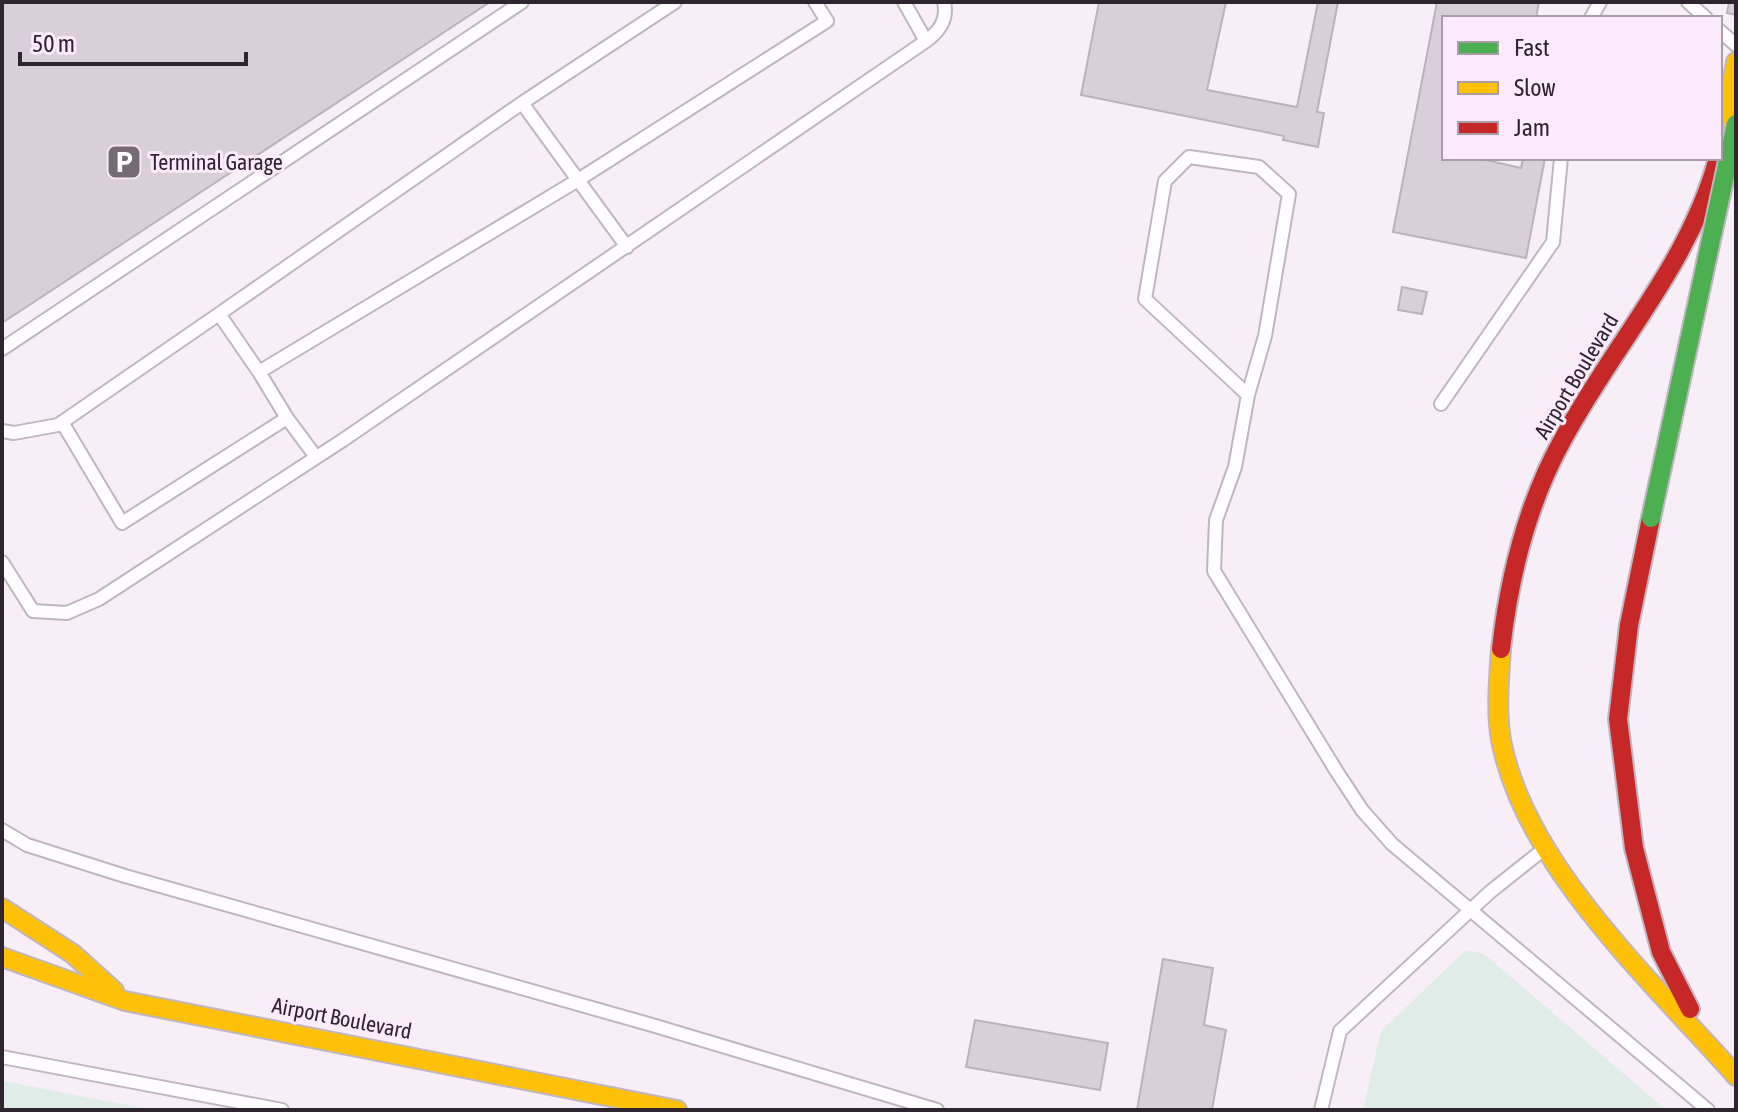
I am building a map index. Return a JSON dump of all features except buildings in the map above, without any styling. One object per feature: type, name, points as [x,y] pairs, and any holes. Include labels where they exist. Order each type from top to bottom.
[{"type":"street","points":[[1722,136],[1736,62]]},
{"type":"street","name":"Airport Boulevard","points":[[1707,1042],[1661,952],[1634,848],[1618,719],[1629,625],[1736,124]]},
{"type":"street","name":"Airport Boulevard","points":[[1718,160],[1713,181],[1666,280],[1571,423],[1537,494],[1518,556],[1503,632],[1500,735],[1514,779],[1544,849],[1620,949],[1736,1076]]},
{"type":"street","points":[[2,908],[73,954],[125,1001]]},
{"type":"street","name":"Airport Boulevard","points":[[2,957],[125,1001],[677,1110]]},
{"type":"lane","points":[[2,349],[522,2]]},
{"type":"lane","points":[[2,431],[14,433],[62,422],[522,103],[675,2]]},
{"type":"lane","points":[[259,372],[578,180],[827,21],[815,2]]},
{"type":"lane","points":[[904,2],[926,41]]},
{"type":"lane","points":[[2,562],[33,611],[67,613],[99,599],[316,457],[926,41],[940,31],[946,11],[944,2]]},
{"type":"lane","points":[[1688,2],[1704,16]]},
{"type":"lane","points":[[522,103],[627,247]]},
{"type":"lane","points":[[1248,395],[1145,299],[1165,181],[1189,157],[1259,167],[1289,194],[1265,336],[1248,395],[1235,467],[1216,520],[1214,571],[1362,810],[1392,844],[1708,1110]]},
{"type":"lane","points":[[1441,404],[1553,242],[1561,160]]},
{"type":"lane","points":[[219,314],[316,457]]},
{"type":"lane","points":[[62,422],[122,523],[287,418]]},
{"type":"lane","points":[[2,830],[27,845],[125,876],[637,1020],[937,1110]]},
{"type":"lane","points":[[1321,1110],[1340,1031],[1471,910],[1544,849]]},
{"type":"lane","points":[[2,1057],[282,1110]]},
{"type":"shaded area","points":[[1465,951],[1482,953],[1491,960],[1666,1110],[1363,1110],[1381,1031]]},
{"type":"shaded area","points":[[2,1081],[154,1110],[2,1110]]},
{"type":"traffic: slow","points":[[1722,136],[1736,62]]},
{"type":"traffic: slow","points":[[1501,649],[1498,706],[1501,740],[1515,787],[1536,833],[1597,920],[1736,1076]]},
{"type":"traffic: slow","points":[[2,908],[73,954],[114,991]]},
{"type":"traffic: slow","points":[[2,957],[125,1001],[677,1110]]},
{"type":"traffic: jam","points":[[1501,649],[1509,595],[1522,541],[1551,463],[1583,404],[1669,271],[1704,200],[1717,162]]},
{"type":"traffic: jam","points":[[1651,518],[1629,625],[1618,719],[1634,848],[1661,952],[1690,1009]]},
{"type":"traffic: fast","points":[[1651,518],[1736,124]]},
{"type":"place","name":"Terminal Garage","points":[[124,162]]}]
